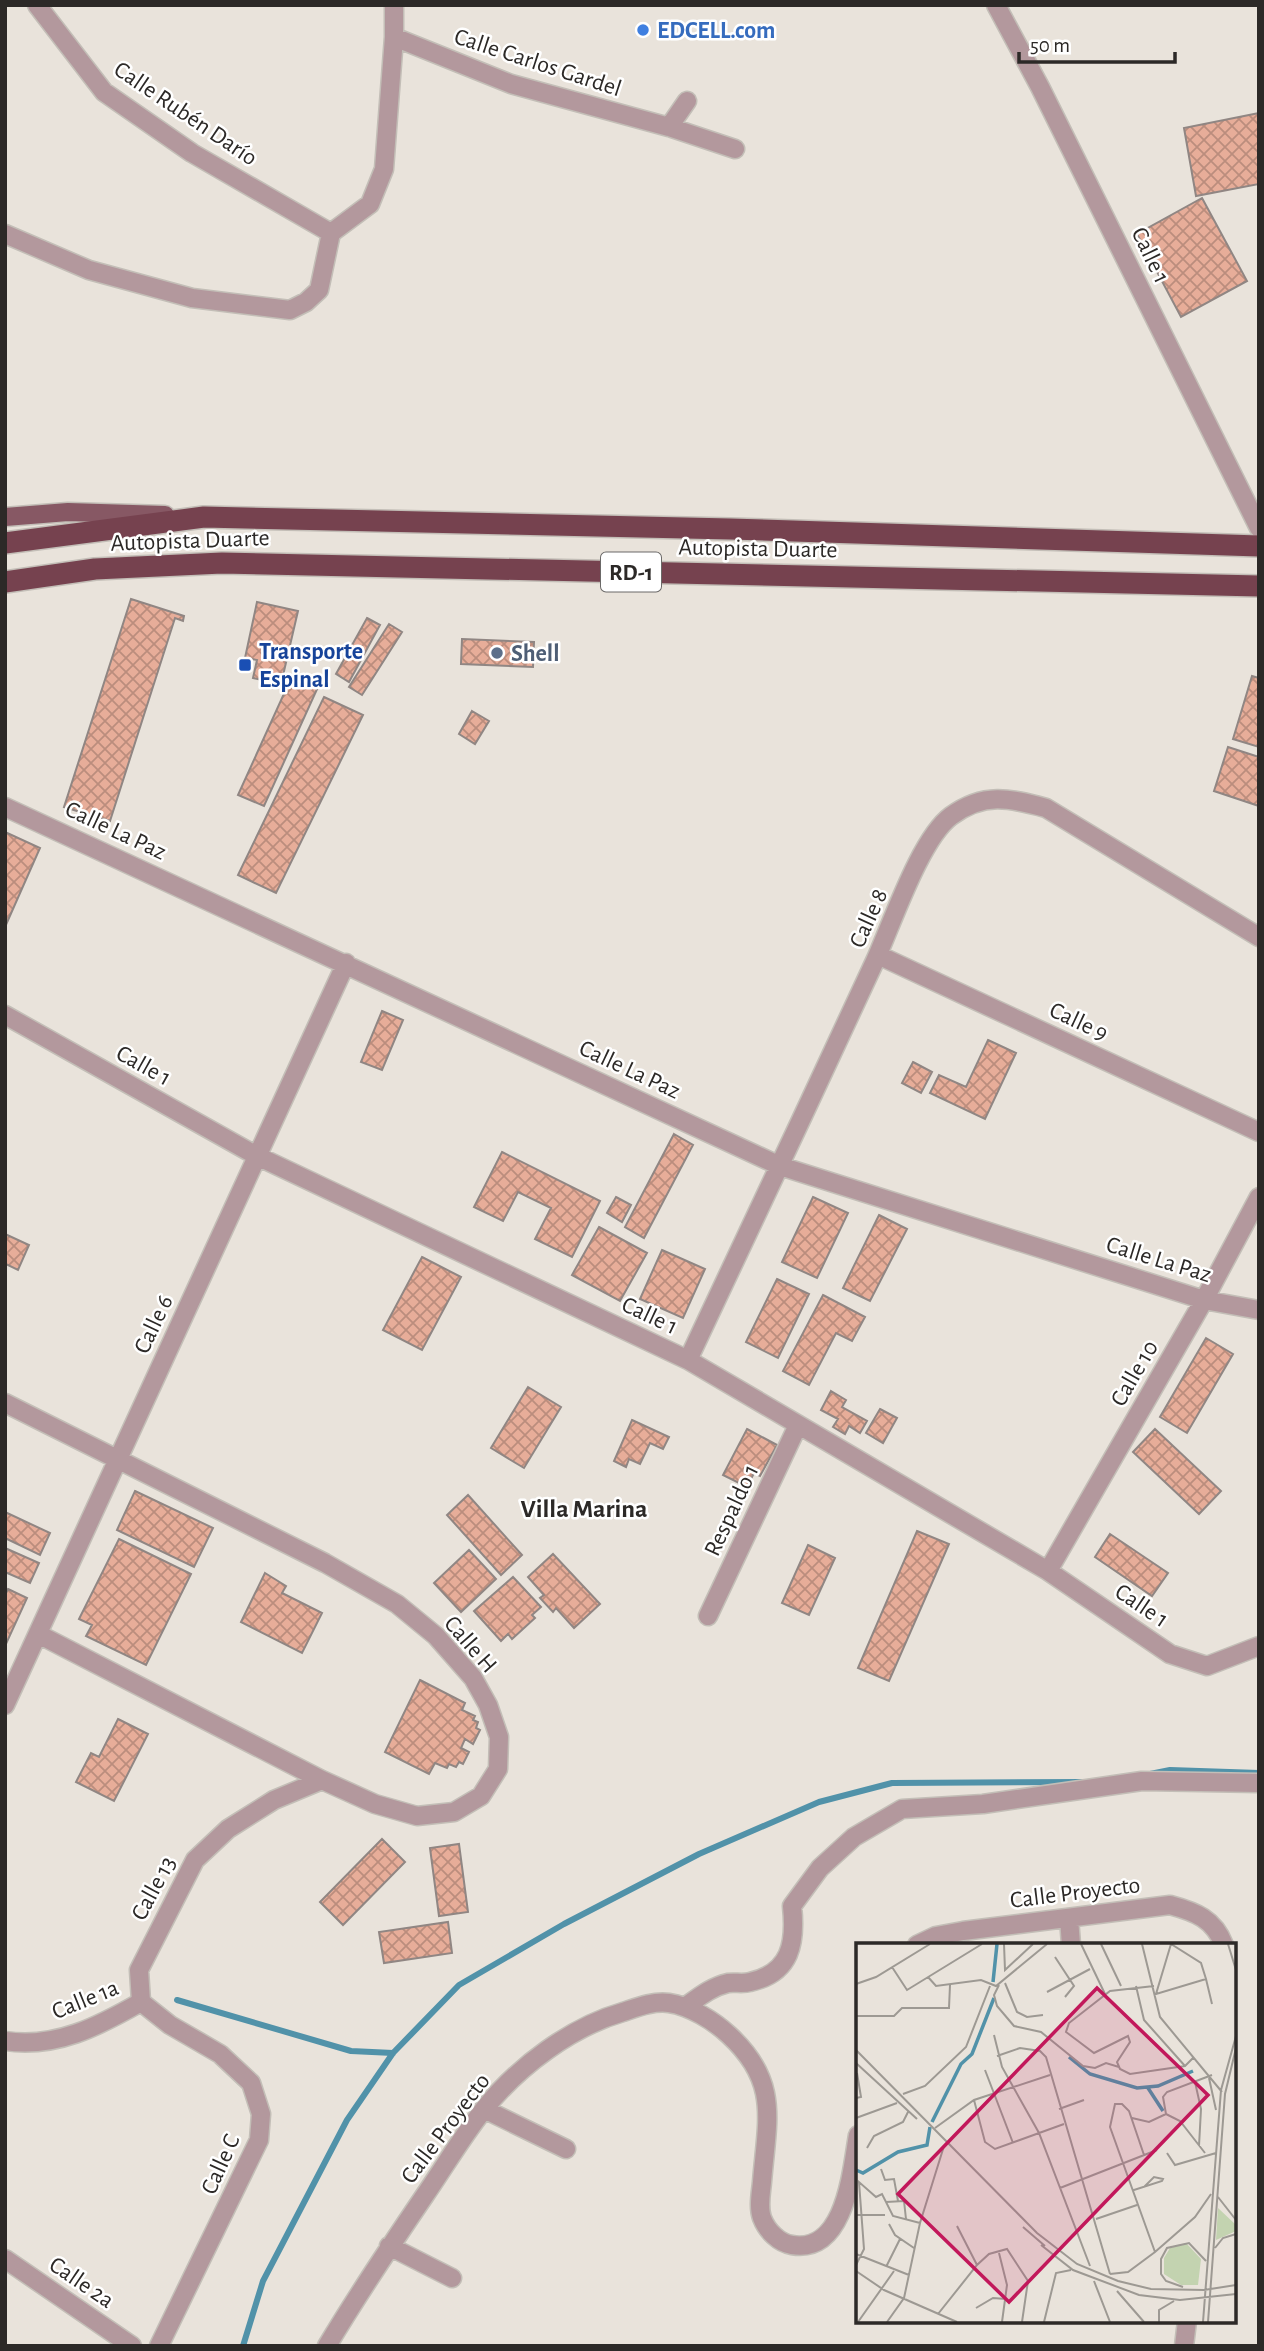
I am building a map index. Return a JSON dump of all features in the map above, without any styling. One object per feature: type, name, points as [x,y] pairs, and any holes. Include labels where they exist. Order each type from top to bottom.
[{"type":"highway","name":"Autopista Duarte","points":[[5,542],[204,517],[730,529],[1259,546]]},
{"type":"highway","name":"Autopista Duarte","points":[[5,582],[95,569],[222,562],[1259,586]]},
{"type":"main road","name":"Autopista Duarte","points":[[5,517],[68,512],[204,517]]},
{"type":"street","name":"Calle Rubén Darío","points":[[37,5],[104,92],[192,153],[331,233]]},
{"type":"street","points":[[5,234],[89,270],[192,298],[290,310],[306,302],[319,290],[331,233],[370,204],[384,169],[394,5]]},
{"type":"street","name":"Calle 1","points":[[996,5],[1040,87],[1259,528]]},
{"type":"street","name":"Calle Carlos Gardel","points":[[394,37],[511,84],[669,127],[735,149]]},
{"type":"street","points":[[669,127],[687,101]]},
{"type":"street","name":"Calle 8","points":[[688,1360],[878,955],[927,844],[950,817],[982,799],[1009,798],[1046,808],[1259,937]]},
{"type":"street","name":"Calle La Paz","points":[[5,807],[780,1166],[1204,1300],[1259,1310]]},
{"type":"street","name":"Calle 9","points":[[878,955],[1259,1132]]},
{"type":"street","name":"Calle 6","points":[[5,1705],[346,963]]},
{"type":"street","name":"Calle 1","points":[[5,1015],[257,1157],[688,1360],[1048,1571],[1170,1654],[1207,1666],[1259,1646]]},
{"type":"street","name":"Calle 10","points":[[1048,1571],[1204,1300],[1259,1197]]},
{"type":"street","name":"Calle H","points":[[5,1403],[325,1563],[397,1604],[445,1646],[473,1678],[488,1705],[499,1737],[498,1769],[481,1796],[454,1812],[418,1816],[375,1804],[322,1780],[38,1633]]},
{"type":"street","name":"Respaldo 1","points":[[708,1616],[798,1425]]},
{"type":"street","name":"Calle 13","points":[[141,2003],[139,1970],[195,1860],[228,1829],[274,1800],[322,1780]]},
{"type":"street","points":[[685,2007],[707,1991],[730,1983],[746,1984],[769,1977],[785,1962],[795,1930],[792,1906],[820,1868],[854,1837],[902,1809],[983,1804],[1142,1782],[1259,1783]]},
{"type":"street","name":"Calle Proyecto","points":[[921,1943],[963,1931],[1170,1905],[1196,1913],[1208,1920],[1219,1931],[1223,1943]]},
{"type":"street","points":[[1069,1918],[1071,1943]]},
{"type":"street","name":"Calle 1a","points":[[5,2041],[17,2043],[69,2038],[105,2023],[141,2003]]},
{"type":"street","name":"Calle C","points":[[141,2003],[170,2025],[220,2054],[251,2083],[261,2114],[260,2140],[159,2346]]},
{"type":"street","name":"Calle Proyecto","points":[[327,2346],[389,2246],[484,2109],[506,2084],[538,2057],[576,2032],[611,2015],[649,2004],[668,2003],[685,2007],[726,2032],[746,2051],[766,2088],[768,2108],[760,2210],[769,2231],[780,2240],[792,2245],[806,2245],[821,2238],[851,2210],[856,2156]]},
{"type":"street","points":[[484,2109],[566,2149]]},
{"type":"street","points":[[389,2246],[452,2278]]},
{"type":"street","name":"Calle 2a","points":[[5,2259],[132,2346]]},
{"type":"street","points":[[1184,2346],[1187,2323]]},
{"type":"building","points":[[1259,113],[1259,184],[1196,196],[1184,128]]},
{"type":"building","points":[[1202,198],[1247,281],[1181,317],[1137,234]]},
{"type":"building","points":[[131,599],[184,616],[183,621],[175,618],[110,821],[64,807]]},
{"type":"building","points":[[257,602],[298,611],[281,684],[253,678],[257,660],[245,658]]},
{"type":"building","points":[[367,618],[380,625],[349,682],[336,674]]},
{"type":"building","points":[[389,624],[402,632],[362,695],[349,687]]},
{"type":"building","name":"Shell","points":[[462,639],[534,642],[533,667],[461,664]]},
{"type":"building","points":[[292,676],[318,687],[264,806],[238,795]]},
{"type":"building","points":[[1252,676],[1259,678],[1259,747],[1233,739]]},
{"type":"building","points":[[324,697],[363,715],[276,893],[238,875]]},
{"type":"building","points":[[472,711],[489,721],[475,744],[459,734]]},
{"type":"building","points":[[1228,747],[1259,757],[1259,806],[1214,791]]},
{"type":"building","points":[[5,832],[40,848],[5,927]]},
{"type":"building","points":[[382,1011],[403,1020],[382,1070],[361,1062]]},
{"type":"building","points":[[988,1040],[1016,1053],[985,1119],[930,1093],[939,1075],[966,1087]]},
{"type":"building","points":[[913,1062],[932,1072],[921,1093],[902,1083]]},
{"type":"building","points":[[674,1134],[693,1145],[644,1238],[625,1227]]},
{"type":"building","points":[[502,1152],[600,1201],[572,1257],[535,1239],[551,1208],[518,1192],[503,1221],[474,1207]]},
{"type":"building","points":[[616,1197],[631,1205],[622,1222],[607,1213]]},
{"type":"building","points":[[813,1197],[848,1213],[817,1278],[782,1262]]},
{"type":"building","points":[[879,1215],[907,1229],[870,1301],[843,1288]]},
{"type":"building","points":[[599,1227],[647,1253],[620,1301],[572,1275]]},
{"type":"building","points":[[5,1234],[29,1245],[18,1270],[6,1264],[5,1266]]},
{"type":"building","points":[[662,1250],[705,1269],[683,1318],[640,1299]]},
{"type":"building","points":[[422,1257],[461,1277],[422,1350],[383,1330]]},
{"type":"building","points":[[777,1279],[809,1294],[778,1358],[746,1342]]},
{"type":"building","points":[[823,1295],[865,1317],[852,1341],[836,1333],[809,1385],[783,1371]]},
{"type":"building","points":[[1206,1338],[1233,1354],[1187,1433],[1160,1417]]},
{"type":"building","points":[[528,1387],[561,1407],[524,1468],[491,1448]]},
{"type":"building","points":[[831,1391],[846,1400],[842,1407],[867,1421],[860,1433],[849,1426],[845,1434],[833,1427],[838,1419],[821,1410]]},
{"type":"building","points":[[880,1409],[897,1418],[883,1443],[866,1433]]},
{"type":"building","points":[[632,1420],[669,1437],[663,1449],[650,1443],[640,1464],[629,1459],[626,1467],[614,1461]]},
{"type":"building","points":[[747,1429],[777,1445],[760,1476],[754,1473],[747,1487],[723,1475]]},
{"type":"building","points":[[1155,1429],[1221,1491],[1199,1514],[1133,1452]]},
{"type":"building","points":[[135,1491],[213,1528],[194,1567],[117,1530]]},
{"type":"building","points":[[468,1495],[522,1555],[501,1575],[447,1515]]},
{"type":"building","points":[[5,1512],[50,1533],[40,1555],[5,1538]]},
{"type":"building","points":[[917,1531],[949,1544],[889,1681],[858,1668]]},
{"type":"building","points":[[1110,1534],[1168,1573],[1152,1596],[1095,1557]]},
{"type":"building","points":[[119,1539],[191,1574],[146,1665],[86,1636],[92,1625],[79,1619]]},
{"type":"building","points":[[808,1545],[835,1558],[809,1615],[782,1603]]},
{"type":"building","points":[[5,1548],[39,1563],[30,1583],[5,1572]]},
{"type":"building","points":[[469,1550],[496,1579],[461,1612],[434,1583]]},
{"type":"building","points":[[553,1554],[600,1604],[574,1628],[556,1608],[553,1612],[540,1598],[544,1595],[528,1577]]},
{"type":"building","points":[[265,1573],[286,1586],[282,1593],[322,1613],[302,1653],[241,1622]]},
{"type":"building","points":[[513,1577],[541,1607],[532,1615],[535,1618],[512,1639],[508,1634],[501,1641],[474,1611]]},
{"type":"building","points":[[8,1589],[27,1598],[5,1646],[5,1595]]},
{"type":"building","points":[[420,1680],[465,1703],[462,1710],[475,1716],[473,1720],[478,1722],[476,1728],[480,1730],[473,1744],[465,1739],[461,1748],[469,1752],[463,1764],[459,1762],[456,1767],[449,1764],[447,1768],[435,1763],[429,1774],[385,1752]]},
{"type":"building","points":[[118,1719],[148,1734],[114,1801],[76,1782],[91,1753],[99,1757]]},
{"type":"building","points":[[382,1839],[405,1862],[343,1925],[320,1902]]},
{"type":"building","points":[[459,1844],[468,1912],[439,1916],[430,1848]]},
{"type":"building","points":[[448,1922],[452,1953],[384,1963],[379,1932]]},
{"type":"waterway","points":[[1150,1774],[1170,1770],[1259,1773]]},
{"type":"waterway","points":[[243,2346],[263,2281],[347,2120],[393,2053],[459,1985],[564,1924],[699,1854],[819,1802],[892,1783],[1084,1782]]},
{"type":"waterway","points":[[177,2000],[351,2051],[393,2053]]},
{"type":"place","name":"EDCELL.com","points":[[643,30]]},
{"type":"place","name":"Shell","points":[[497,653]]},
{"type":"place","name":"Transporte Espinal","points":[[245,665]]},
{"type":"district","name":"Villa Marina","points":[[584,1508]]}]
